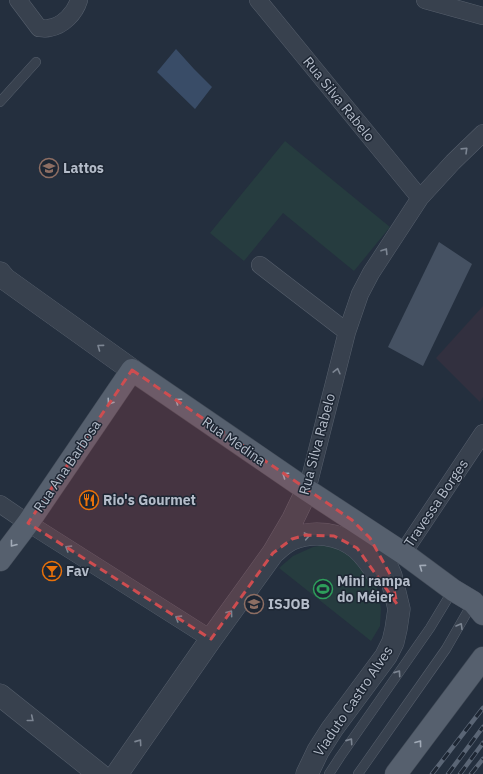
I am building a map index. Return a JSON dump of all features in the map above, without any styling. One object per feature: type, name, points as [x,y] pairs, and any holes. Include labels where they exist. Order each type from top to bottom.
[{"type":"main road","name":"Rua Medina","points":[[132,370],[307,490],[403,553],[453,590],[480,606]]},
{"type":"main road","name":"Rua Ana Barbosa","points":[[0,560],[28,523],[132,370]]},
{"type":"main road","points":[[396,774],[480,663],[483,646]]},
{"type":"street","points":[[18,0],[39,28],[47,29],[58,26],[65,20],[74,11],[79,0]]},
{"type":"street","name":"Rua Silva Rabelo","points":[[258,0],[420,198]]},
{"type":"street","points":[[425,0],[483,16]]},
{"type":"street","name":"Rua Silva Rabelo","points":[[117,774],[273,553],[293,519],[307,490],[347,332],[360,294],[371,273],[420,198],[453,162],[483,133]]},
{"type":"street","points":[[260,265],[347,332]]},
{"type":"street","name":"Rua Medina","points":[[2,278],[132,370]]},
{"type":"street","name":"Travessa Borges","points":[[403,553],[483,434]]},
{"type":"street","points":[[0,504],[211,639]]},
{"type":"street","name":"Viaduto Castro Alves","points":[[306,774],[332,729],[386,656],[393,642],[396,629],[399,609],[391,576],[383,557],[370,538],[352,520]]},
{"type":"street","points":[[273,553],[283,544],[292,539],[306,535],[320,534],[334,536],[345,540],[357,548],[368,559],[397,604]]},
{"type":"street","points":[[0,695],[99,774]]},
{"type":"lane","points":[[0,102],[36,62]]},
{"type":"lane","points":[[329,774],[430,628],[453,590]]},
{"type":"lane","points":[[358,774],[446,649],[480,606]]},
{"type":"highlighted area","points":[[132,370],[352,520],[370,538],[391,576],[397,604],[357,548],[334,536],[306,535],[292,539],[273,553],[211,639],[28,523]]},
{"type":"shaded area","points":[[483,306],[483,397],[480,402],[436,358]]},
{"type":"green space","points":[[285,141],[390,227],[354,271],[283,213],[244,261],[210,233]]},
{"type":"green space","points":[[330,544],[347,552],[367,569],[378,590],[381,609],[380,626],[371,641],[279,568],[293,556],[313,547]]},
{"type":"water","points":[[176,49],[212,87],[195,109],[157,72]]},
{"type":"building","points":[[439,242],[472,264],[423,366],[388,347]]},
{"type":"railway","points":[[432,774],[483,708]]},
{"type":"railway","points":[[448,774],[483,727]]},
{"type":"railway","points":[[460,774],[483,743]]},
{"type":"railway","points":[[471,774],[483,759]]},
{"type":"place","name":"Lattos","points":[[49,168]]},
{"type":"place","name":"Rio's Gourmet","points":[[89,500]]},
{"type":"place","name":"Fav","points":[[52,571]]},
{"type":"place","name":"Mini rampa do Méier","points":[[323,589]]},
{"type":"place","name":"ISJOB","points":[[254,604]]}]
